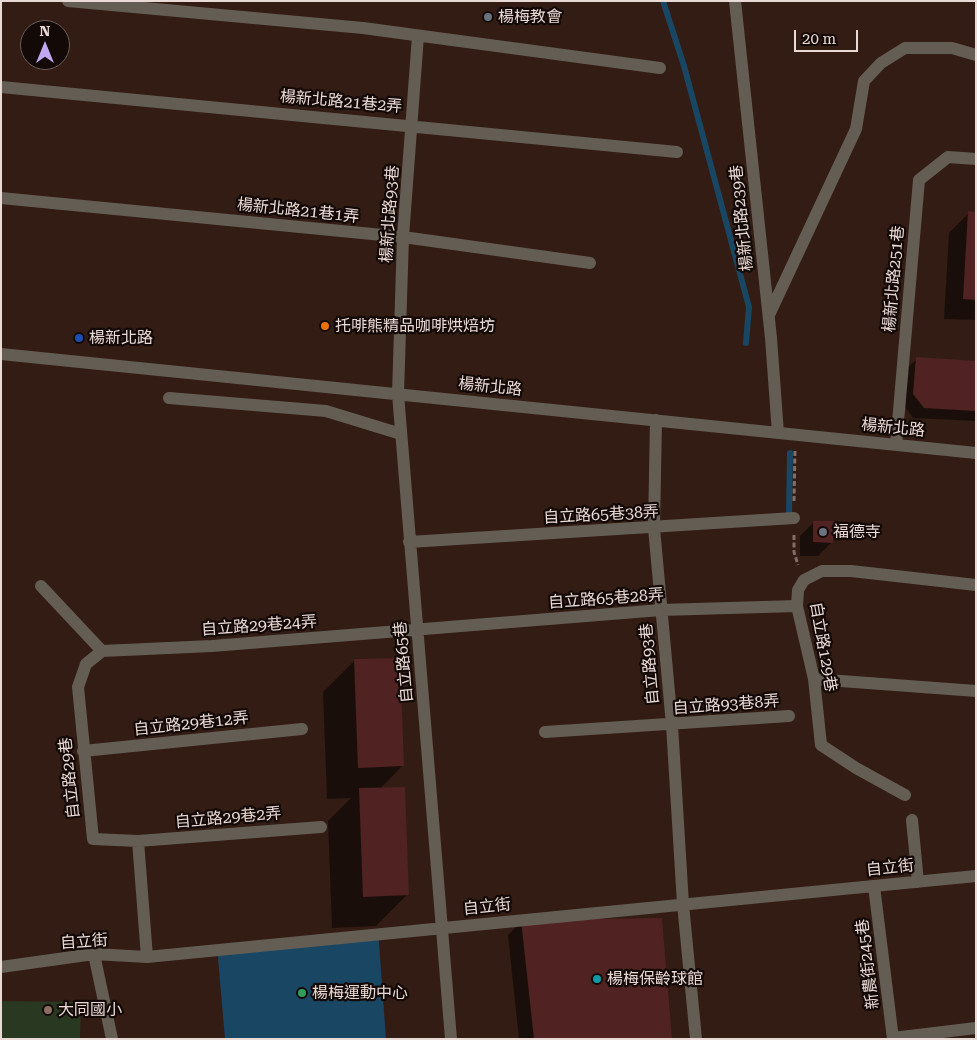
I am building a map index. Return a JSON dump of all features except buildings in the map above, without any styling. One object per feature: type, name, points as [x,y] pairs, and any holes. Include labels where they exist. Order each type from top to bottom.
[{"type":"street","points":[[68,1],[363,28],[660,68]]},
{"type":"street","name":"楊新北路239巷","points":[[735,1],[769,315],[778,433]]},
{"type":"street","name":"楊新北路93巷","points":[[398,394],[403,237],[413,126],[418,36]]},
{"type":"street","points":[[769,315],[856,129],[864,81],[881,63],[904,48],[952,48],[976,55]]},
{"type":"street","name":"楊新北路21巷2弄","points":[[1,87],[677,152]]},
{"type":"street","name":"楊新北路251巷","points":[[896,445],[919,180],[948,157],[976,159]]},
{"type":"street","name":"楊新北路21巷1弄","points":[[1,198],[403,237],[590,263]]},
{"type":"street","name":"楊新北路","points":[[1,354],[976,453]]},
{"type":"street","name":"自立路65巷","points":[[398,394],[451,1039]]},
{"type":"street","points":[[169,398],[326,411],[401,434]]},
{"type":"street","name":"自立路93巷","points":[[656,420],[654,528],[672,725],[683,904],[696,1039]]},
{"type":"street","name":"自立路65巷38弄","points":[[409,542],[794,518]]},
{"type":"street","name":"自立路129巷","points":[[905,795],[821,746],[814,679],[797,606],[798,590],[804,580],[822,571],[851,572],[976,585]]},
{"type":"street","points":[[41,586],[102,651]]},
{"type":"street","name":"自立路65巷28弄","points":[[418,630],[661,610],[797,606]]},
{"type":"street","name":"自立路29巷24弄","points":[[102,651],[418,630]]},
{"type":"street","name":"自立路29巷","points":[[102,651],[86,664],[78,688],[93,839],[138,842]]},
{"type":"street","points":[[814,679],[976,691]]},
{"type":"street","name":"自立路93巷8弄","points":[[545,732],[789,716]]},
{"type":"street","name":"自立路29巷12弄","points":[[83,751],[302,729]]},
{"type":"street","points":[[912,820],[918,882]]},
{"type":"street","name":"自立路29巷2弄","points":[[138,842],[321,827]]},
{"type":"street","points":[[138,842],[148,957]]},
{"type":"street","name":"自立街","points":[[1,967],[94,954],[148,957],[976,876]]},
{"type":"street","name":"新農街245巷","points":[[874,886],[893,1038]]},
{"type":"street","points":[[94,954],[112,1039]]},
{"type":"street","points":[[893,1038],[976,1028]]},
{"type":"green space","points":[[1,1001],[81,1002],[80,1039],[1,1039]]},
{"type":"water","name":"楊梅運動中心","points":[[378,929],[386,1039],[225,1039],[217,946]]},
{"type":"waterway","points":[[663,1],[684,66],[749,307],[746,343]]},
{"type":"waterway","points":[[789,514],[790,453]]},
{"type":"place","name":"楊梅教會","points":[[488,17]]},
{"type":"place","name":"托啡熊精品咖啡烘焙坊","points":[[325,326]]},
{"type":"place","name":"楊新北路","points":[[79,338]]},
{"type":"place","name":"福德寺","points":[[823,532]]},
{"type":"place","name":"楊梅保齡球館","points":[[597,979]]},
{"type":"place","name":"楊梅運動中心","points":[[302,993]]},
{"type":"place","name":"大同國小","points":[[48,1010]]}]
